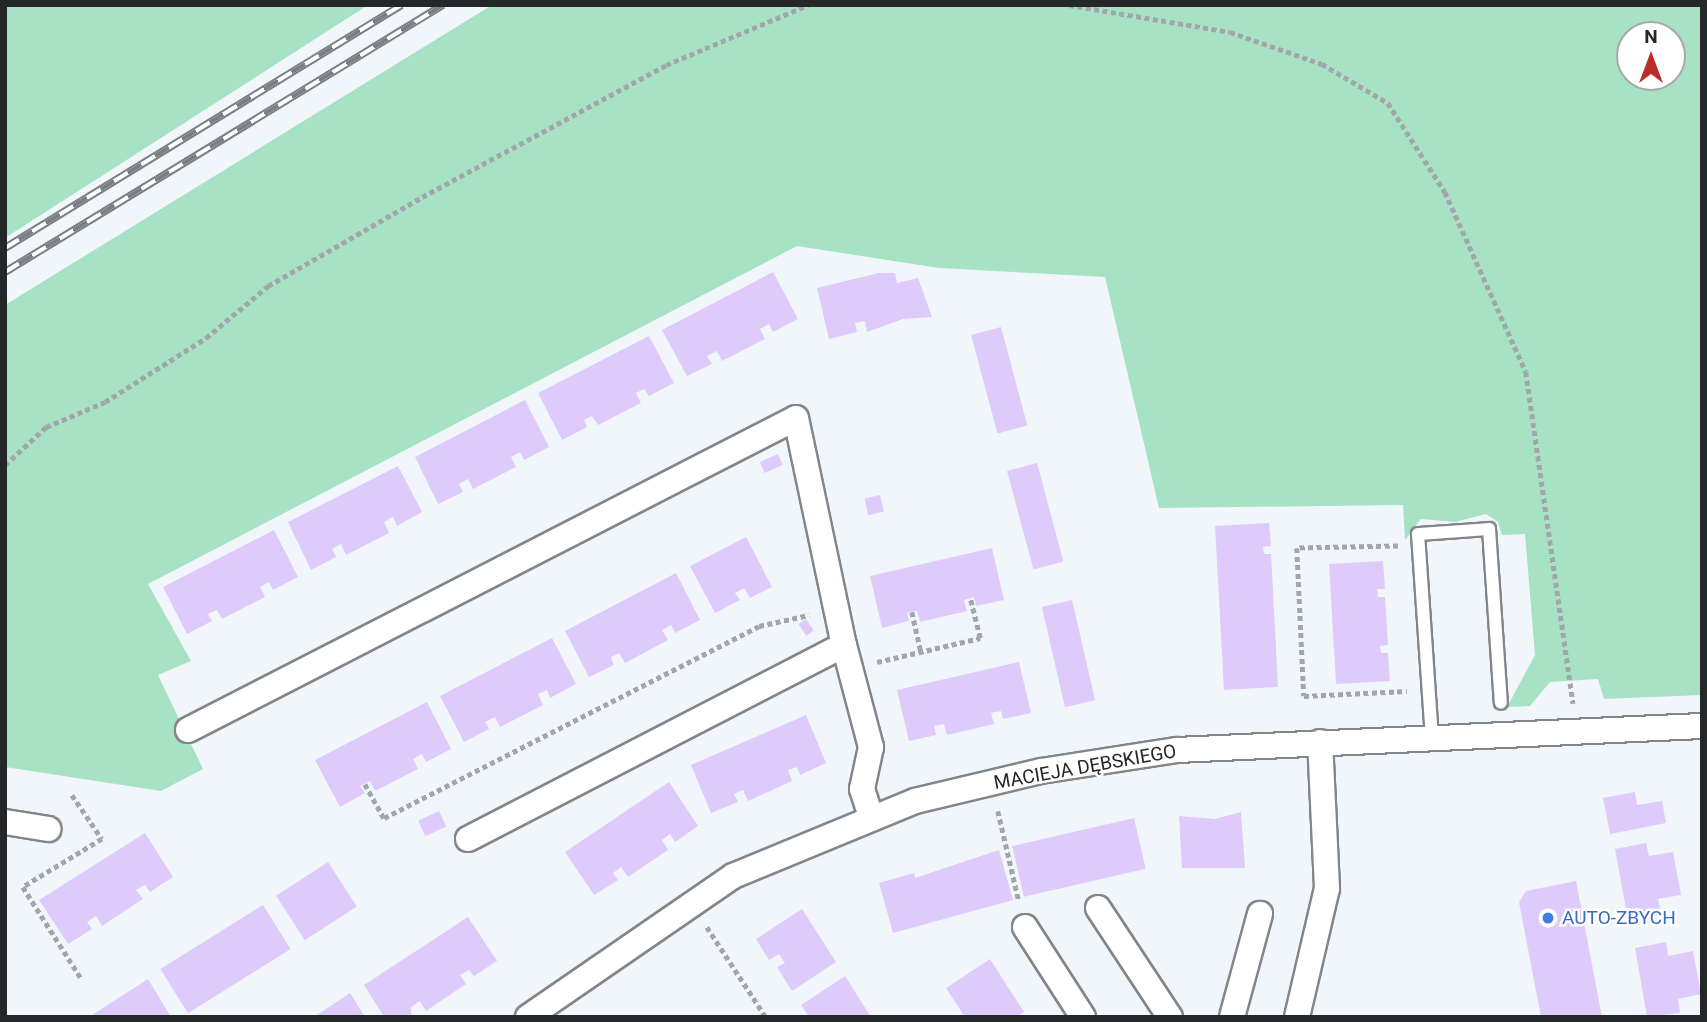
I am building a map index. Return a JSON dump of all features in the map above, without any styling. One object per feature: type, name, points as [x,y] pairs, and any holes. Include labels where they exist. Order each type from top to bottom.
[{"type":"street","points":[[188,730],[796,418],[847,657],[871,747],[862,789],[871,816]]},
{"type":"street","points":[[468,839],[847,657]]},
{"type":"street","name":"MACIEJA DĘBSKIEGO","points":[[528,1017],[691,902],[871,816],[992,783],[1177,750],[1577,728],[1702,726]]},
{"type":"street","points":[[1297,1017],[1327,888],[1320,742]]},
{"type":"street","points":[[5,822],[48,829]]},
{"type":"street","points":[[1098,908],[1170,1017]]},
{"type":"street","points":[[1232,1017],[1260,914]]},
{"type":"street","points":[[1023,917],[1083,1017]]},
{"type":"lane","points":[[1432,738],[1418,534],[1489,529],[1501,703]]},
{"type":"path","points":[[5,465],[46,427],[116,395],[206,338],[268,286],[386,218],[666,65],[808,5]]},
{"type":"path","points":[[1069,5],[1105,7],[1230,32],[1322,64],[1388,103],[1445,192],[1526,372],[1577,728]]},
{"type":"path","points":[[1419,546],[1297,548],[1304,696],[1429,690]]},
{"type":"path","points":[[847,657],[921,652],[980,638],[970,598]]},
{"type":"path","points":[[912,612],[921,652]]},
{"type":"path","points":[[365,784],[384,818],[759,626],[791,616],[838,613]]},
{"type":"path","points":[[992,783],[1023,917]]},
{"type":"path","points":[[72,795],[102,839],[23,887],[81,978]]},
{"type":"path","points":[[691,902],[766,1017]]},
{"type":"green space","points":[[5,5],[368,5],[5,238]]},
{"type":"green space","points":[[492,5],[1702,5],[1702,695],[1604,699],[1598,679],[1550,682],[1530,706],[1507,707],[1535,655],[1525,534],[1502,535],[1498,522],[1486,514],[1455,522],[1421,519],[1405,540],[1403,505],[1159,508],[1105,277],[939,268],[797,246],[148,584],[191,661],[158,675],[203,769],[161,791],[5,767],[5,305]]},
{"type":"building","points":[[773,272],[798,319],[773,332],[769,324],[760,329],[765,339],[722,361],[717,351],[707,356],[712,364],[687,376],[662,330]]},
{"type":"building","points":[[879,273],[895,273],[897,283],[918,278],[932,317],[903,319],[867,332],[865,321],[855,323],[857,332],[829,339],[817,288]]},
{"type":"building","points":[[1001,327],[1027,426],[997,434],[971,335]]},
{"type":"building","points":[[649,336],[674,383],[649,396],[644,389],[636,393],[641,403],[598,425],[592,416],[584,420],[587,427],[562,440],[538,393]]},
{"type":"building","points":[[525,400],[549,447],[524,460],[520,452],[511,457],[516,467],[473,489],[468,479],[459,484],[463,492],[438,504],[415,457]]},
{"type":"building","points":[[778,454],[783,465],[765,473],[760,462]]},
{"type":"building","points":[[1037,463],[1063,562],[1033,570],[1007,471]]},
{"type":"building","points":[[398,466],[422,512],[397,526],[393,517],[384,522],[389,533],[346,555],[341,544],[332,549],[336,557],[311,570],[288,522]]},
{"type":"building","points":[[880,495],[884,512],[868,515],[864,499]]},
{"type":"building","points":[[1269,523],[1271,546],[1263,547],[1264,554],[1271,554],[1278,687],[1224,690],[1215,526]]},
{"type":"building","points":[[274,530],[298,577],[273,590],[269,582],[260,587],[265,597],[222,619],[217,610],[208,614],[212,621],[187,634],[163,587]]},
{"type":"building","points":[[746,537],[772,587],[750,598],[744,588],[735,593],[740,600],[715,613],[690,566]]},
{"type":"building","points":[[992,548],[1004,600],[976,606],[974,597],[964,600],[967,611],[920,622],[917,611],[907,613],[909,621],[882,628],[870,576]]},
{"type":"building","points":[[1383,561],[1385,589],[1377,589],[1378,597],[1385,597],[1388,645],[1380,646],[1381,653],[1388,653],[1390,681],[1336,684],[1329,564]]},
{"type":"building","points":[[676,573],[700,620],[675,633],[671,625],[662,630],[668,640],[625,663],[619,653],[611,657],[614,665],[589,677],[565,631]]},
{"type":"building","points":[[1072,600],[1095,700],[1065,707],[1042,607]]},
{"type":"building","points":[[806,619],[814,631],[806,636],[799,624]]},
{"type":"building","points":[[552,638],[576,684],[550,698],[547,690],[538,694],[543,705],[500,727],[495,717],[485,722],[489,729],[464,742],[440,696]]},
{"type":"building","points":[[1019,662],[1031,713],[1003,719],[1001,711],[991,713],[994,724],[947,735],[944,724],[934,726],[936,735],[909,741],[897,690]]},
{"type":"building","points":[[427,702],[451,749],[426,762],[422,754],[413,759],[418,769],[375,791],[370,781],[360,786],[365,793],[340,807],[315,760]]},
{"type":"building","points":[[806,715],[826,763],[800,775],[797,767],[788,770],[792,781],[748,801],[743,790],[734,794],[738,802],[711,813],[691,765]]},
{"type":"building","points":[[669,782],[698,826],[675,842],[670,834],[662,840],[668,850],[628,877],[621,867],[613,873],[618,880],[594,895],[565,852]]},
{"type":"building","points":[[1635,792],[1637,805],[1662,801],[1666,823],[1610,834],[1603,798]]},
{"type":"building","points":[[439,811],[446,826],[425,836],[418,821]]},
{"type":"building","points":[[1241,812],[1245,868],[1182,868],[1179,816],[1215,819]]},
{"type":"building","points":[[1134,818],[1146,869],[1024,897],[1012,846]]},
{"type":"building","points":[[145,833],[173,877],[150,892],[145,885],[136,890],[143,899],[102,926],[96,916],[87,922],[92,929],[68,944],[39,900]]},
{"type":"building","points":[[1646,843],[1649,856],[1673,852],[1681,895],[1658,899],[1661,914],[1628,920],[1615,849]]},
{"type":"building","points":[[999,850],[1013,900],[893,933],[879,883],[914,873],[915,878]]},
{"type":"building","points":[[328,862],[357,906],[305,940],[276,896]]},
{"type":"building","points":[[1576,881],[1602,1017],[1541,1017],[1519,902],[1526,891]]},
{"type":"building","points":[[263,905],[291,949],[188,1013],[160,969]]},
{"type":"building","points":[[802,909],[836,962],[792,991],[777,967],[785,963],[779,954],[769,960],[756,939]]},
{"type":"building","points":[[468,917],[497,961],[474,976],[469,970],[460,975],[466,984],[426,1011],[420,1001],[411,1007],[411,1017],[384,1017],[364,985]]},
{"type":"building","points":[[1666,942],[1668,956],[1693,951],[1701,994],[1678,999],[1680,1013],[1647,1017],[1635,948]]},
{"type":"building","points":[[990,959],[1024,1012],[1017,1017],[965,1017],[946,988]]},
{"type":"building","points":[[845,976],[871,1017],[809,1017],[801,1005]]},
{"type":"building","points":[[148,979],[171,1017],[90,1017],[95,1013]]},
{"type":"building","points":[[350,993],[365,1017],[314,1017]]},
{"type":"railway","points":[[5,248],[402,5]]},
{"type":"railway","points":[[5,272],[443,5]]},
{"type":"place","name":"AUTO-ZBYCH","points":[[1548,918]]}]
